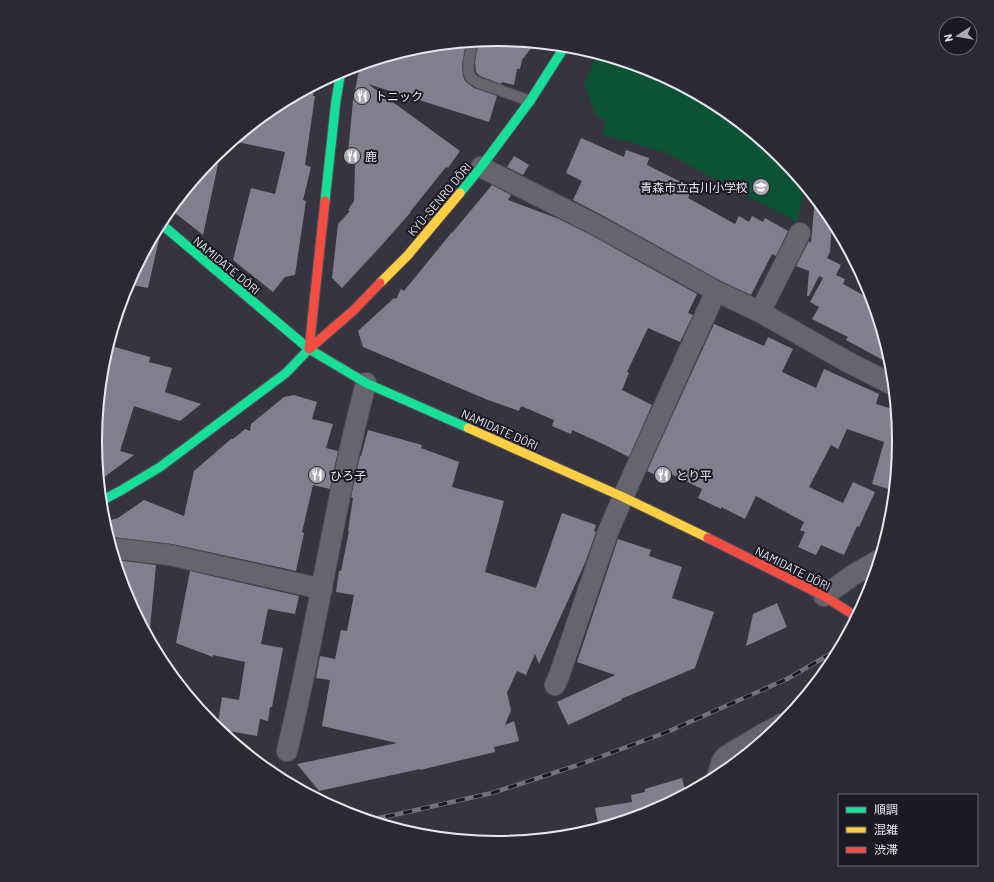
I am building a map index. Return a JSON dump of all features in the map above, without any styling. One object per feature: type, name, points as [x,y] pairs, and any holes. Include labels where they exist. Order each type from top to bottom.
[{"type":"street","name":"KYŪ-SENRO DŌRI","points":[[106,498],[160,467],[286,373],[309,349],[354,310],[408,255],[481,167],[530,101],[561,51]]},
{"type":"street","points":[[309,349],[336,100],[340,79]]},
{"type":"street","points":[[481,167],[594,224],[716,291],[760,312],[846,361],[888,382]]},
{"type":"street","name":"NAMIDATE DŌRI","points":[[165,228],[309,349],[366,383],[623,497],[824,596],[852,614]]},
{"type":"street","points":[[760,312],[800,233]]},
{"type":"street","points":[[555,686],[608,532],[716,291]]},
{"type":"street","points":[[287,751],[322,589],[356,420],[366,383]]},
{"type":"street","points":[[117,549],[182,557],[322,589]]},
{"type":"street","points":[[824,596],[853,575],[872,564]]},
{"type":"street","points":[[721,766],[726,756],[758,737]]},
{"type":"lane","points":[[472,47],[469,62],[469,72],[471,77],[477,82],[530,101]]},
{"type":"green space","name":"青森市立古川小学校","points":[[596,58],[599,59],[648,76],[672,87],[716,113],[757,144],[776,162],[803,193],[797,222],[664,152],[603,135],[605,120],[596,116],[584,83]]},
{"type":"building","points":[[465,47],[462,65],[465,81],[474,88],[497,96],[489,122],[368,84],[460,151],[448,168],[446,167],[411,212],[342,288],[332,278],[338,224],[350,211],[348,210],[354,201],[355,165],[347,164],[353,101],[359,71],[395,59],[445,49]]},
{"type":"building","points":[[478,47],[531,48],[522,60],[520,69],[517,69],[514,85],[502,82],[501,84],[480,76],[476,72],[475,61]]},
{"type":"building","points":[[314,91],[313,96],[315,96],[305,165],[311,167],[303,200],[306,201],[295,275],[285,277],[273,292],[233,260],[251,188],[275,194],[285,152],[239,142],[278,113]]},
{"type":"building","points":[[581,138],[624,157],[626,150],[649,158],[647,165],[693,188],[688,198],[735,224],[739,216],[749,222],[752,216],[763,222],[765,218],[788,231],[776,256],[772,254],[751,295],[721,281],[573,200],[582,181],[566,173]]},
{"type":"building","points":[[514,156],[529,165],[523,175],[507,167]]},
{"type":"building","points":[[219,161],[203,235],[175,213],[200,181]]},
{"type":"building","points":[[492,185],[511,195],[508,200],[559,219],[697,294],[688,313],[693,315],[680,342],[648,328],[627,372],[629,373],[622,390],[652,405],[629,457],[572,430],[571,434],[552,426],[554,420],[521,406],[519,411],[488,400],[363,347],[358,331],[394,298],[396,299],[401,289],[404,291]]},
{"type":"building","points":[[814,207],[831,232],[830,252],[827,258],[841,265],[836,275],[845,279],[843,284],[864,296],[879,339],[883,360],[846,340],[848,337],[812,319],[819,307],[810,302],[823,278],[819,276],[809,296],[807,296],[809,271],[796,266],[809,241],[811,243]]},
{"type":"building","points":[[158,238],[159,239],[148,288],[134,285]]},
{"type":"building","points":[[714,324],[764,346],[768,337],[793,349],[782,372],[816,388],[824,369],[879,394],[876,404],[890,408],[892,441],[889,489],[872,484],[884,442],[847,429],[838,449],[831,445],[809,487],[843,503],[853,482],[875,492],[844,555],[821,545],[816,555],[798,547],[805,532],[800,530],[804,522],[756,496],[745,519],[698,498],[702,489],[669,473],[666,480],[647,471]]},
{"type":"building","points":[[113,347],[150,357],[149,362],[172,368],[165,392],[201,404],[180,421],[134,406],[120,451],[134,455],[104,477],[102,441],[103,415],[105,389]]},
{"type":"building","points":[[294,395],[317,402],[312,419],[333,424],[326,448],[338,451],[330,489],[313,485],[302,532],[304,533],[296,571],[172,544],[114,537],[110,520],[118,518],[144,500],[184,516],[194,471],[245,429],[250,431],[251,424],[284,397]]},
{"type":"building","points":[[368,430],[422,445],[421,448],[459,462],[452,487],[504,501],[485,572],[536,588],[562,513],[596,525],[594,531],[596,532],[585,563],[539,664],[535,654],[526,675],[517,671],[507,693],[511,710],[505,725],[514,721],[519,741],[494,747],[495,752],[420,770],[319,791],[297,764],[397,743],[322,726],[330,680],[316,678],[320,656],[335,659],[341,630],[347,631],[354,595],[336,592],[339,571],[341,571],[349,531],[353,498],[351,497],[360,456]]},
{"type":"building","points":[[618,539],[651,550],[649,556],[682,567],[672,598],[714,612],[695,668],[621,699],[622,700],[568,725],[557,702],[615,675],[577,662]]},
{"type":"building","points":[[121,561],[156,565],[150,629],[132,592]]},
{"type":"building","points":[[190,571],[299,596],[295,614],[268,609],[261,644],[283,648],[268,721],[260,719],[257,736],[230,731],[218,720],[222,697],[239,700],[245,662],[213,655],[213,657],[176,643]]},
{"type":"building","points":[[777,603],[787,627],[746,646],[753,614]]},
{"type":"building","points":[[682,778],[685,788],[648,806],[598,823],[595,808],[632,802],[631,795],[645,792],[645,789]]},
{"type":"railway","points":[[379,818],[492,793],[578,765],[667,732],[787,679],[828,655]]},
{"type":"traffic: fast","points":[[460,193],[530,101],[562,52]]},
{"type":"traffic: fast","points":[[325,201],[340,79]]},
{"type":"traffic: fast","points":[[165,228],[309,349],[366,383],[468,428]]},
{"type":"traffic: fast","points":[[106,498],[160,467],[286,373],[309,349]]},
{"type":"traffic: slow","points":[[380,283],[408,255],[460,193]]},
{"type":"traffic: slow","points":[[468,428],[623,497],[708,538]]},
{"type":"traffic: jam","points":[[309,349],[325,201]]},
{"type":"traffic: jam","points":[[309,349],[354,310],[380,283]]},
{"type":"traffic: jam","points":[[708,538],[824,596],[852,614]]},
{"type":"place","name":"トニック","points":[[362,96]]},
{"type":"place","name":"鹿","points":[[352,156]]},
{"type":"place","name":"青森市立古川小学校","points":[[761,187]]},
{"type":"place","name":"ひろ子","points":[[317,475]]},
{"type":"place","name":"とり平","points":[[663,475]]}]
